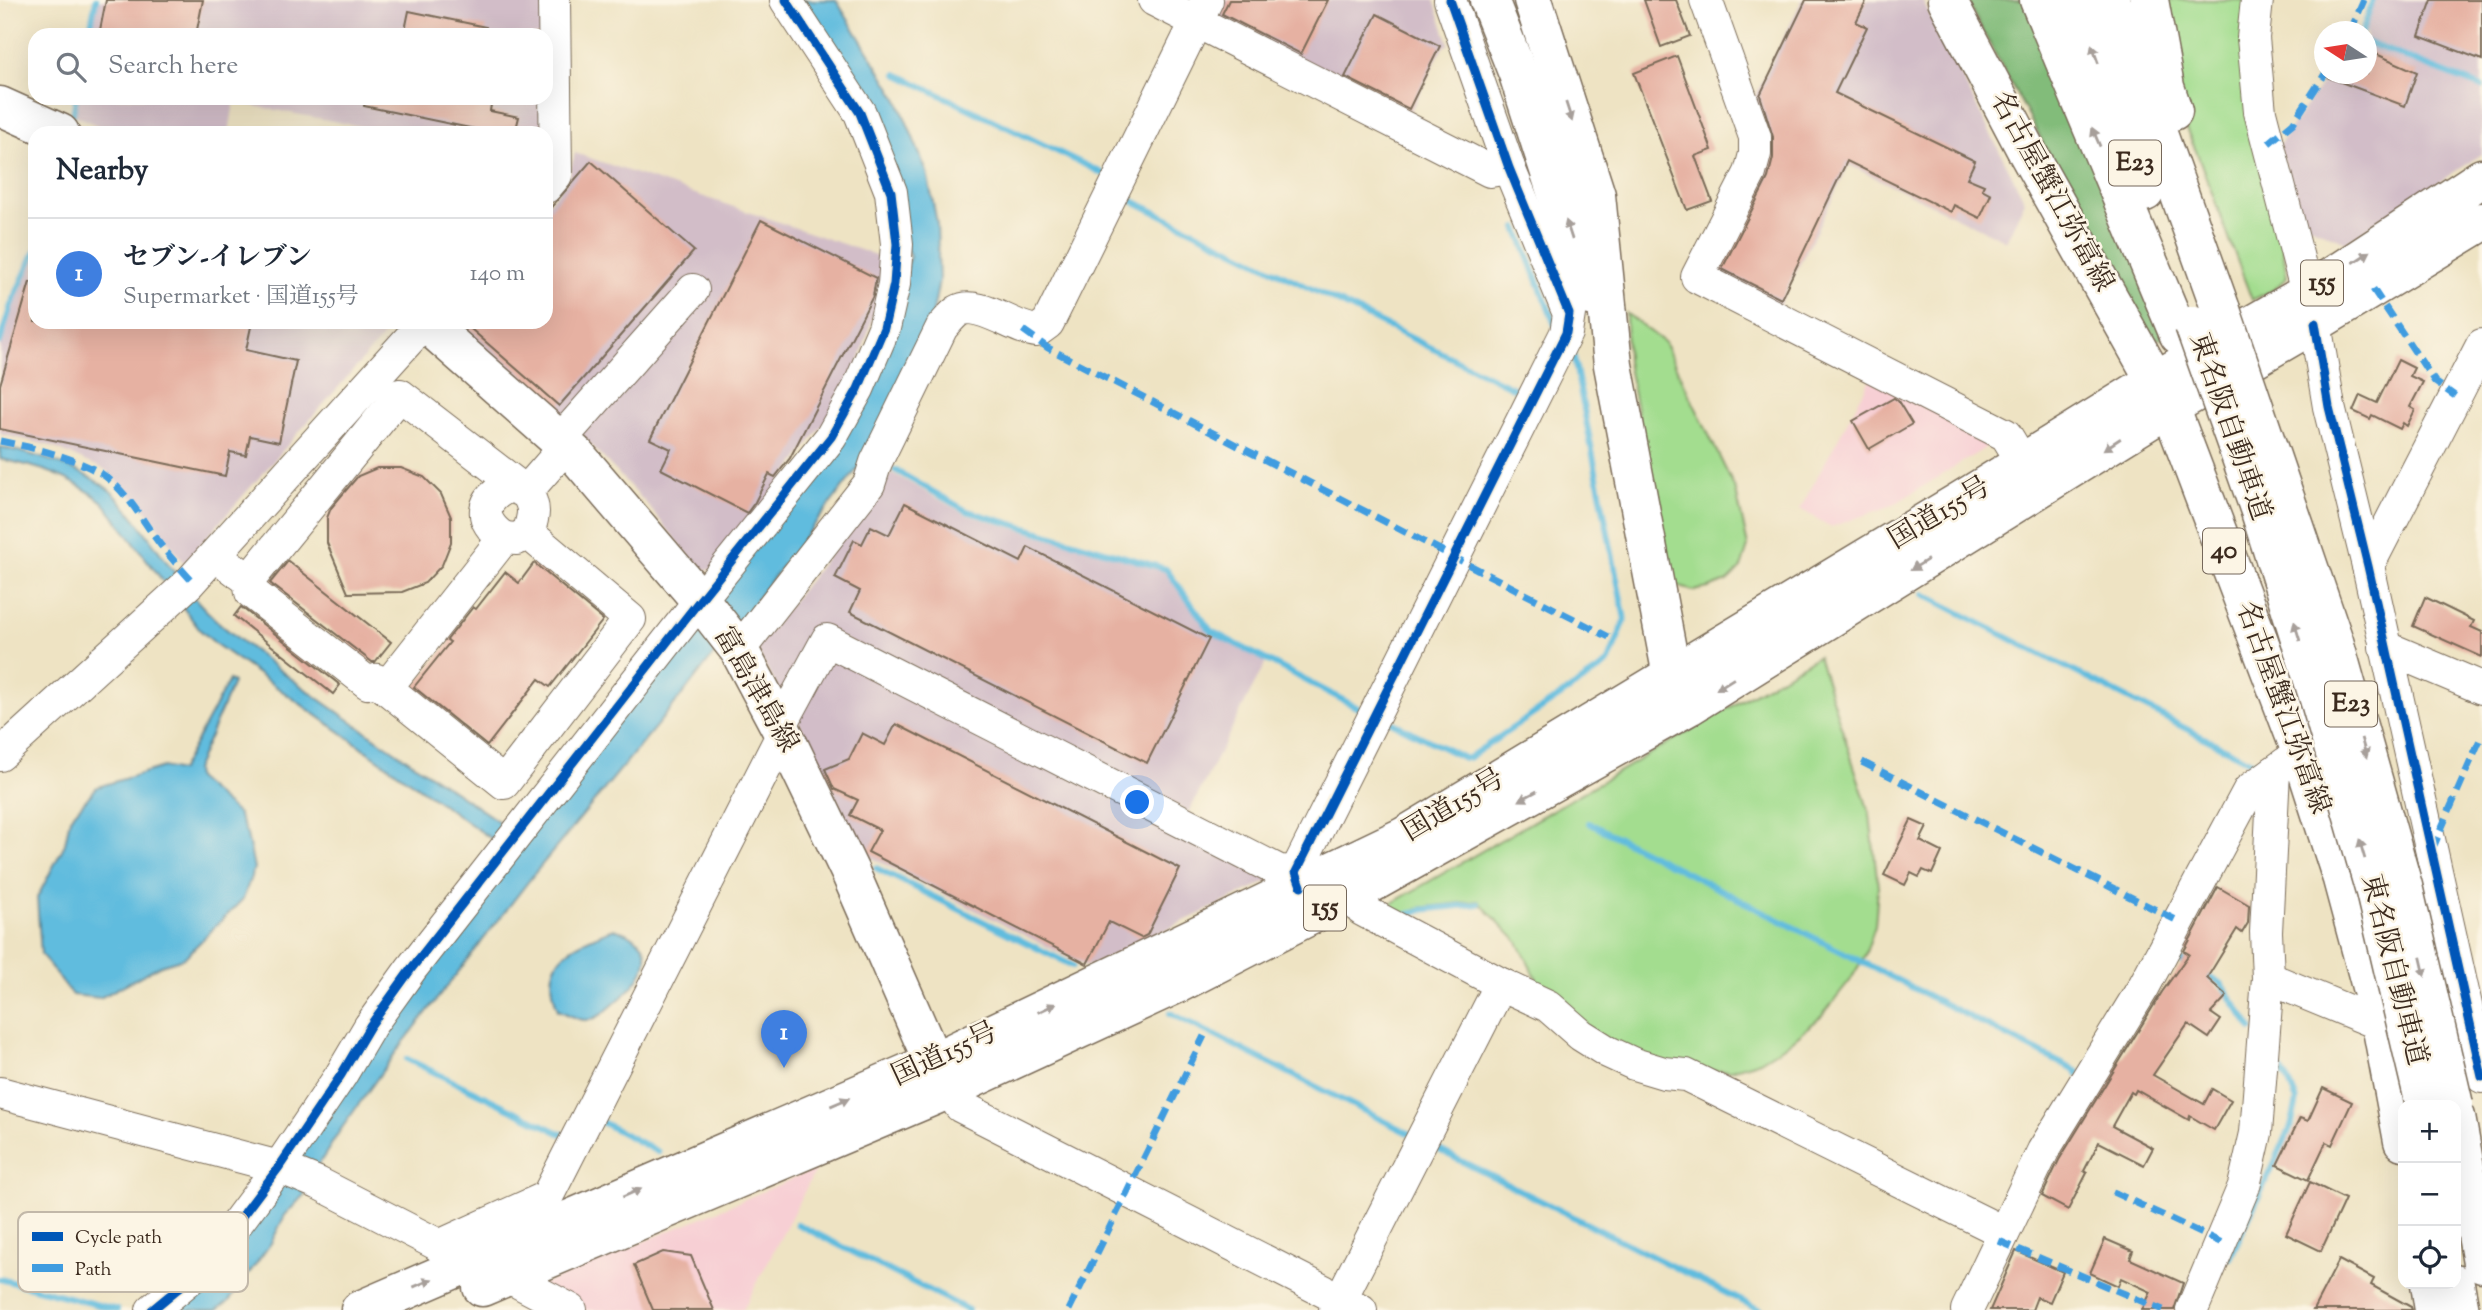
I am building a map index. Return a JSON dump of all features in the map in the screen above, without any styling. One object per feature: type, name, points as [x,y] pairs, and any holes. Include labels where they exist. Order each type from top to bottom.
[{"type":"main road","points":[[1489,0],[1535,66]]},
{"type":"main road","points":[[1501,0],[1596,195],[1612,365],[1680,691]]},
{"type":"main road","points":[[1533,0],[1535,66]]},
{"type":"main road","points":[[1535,66],[1541,0]]},
{"type":"main road","name":"名古屋蟹江弥富線","points":[[1947,0],[2026,150],[2163,394],[2288,762],[2342,879],[2381,1024],[2398,1114]]},
{"type":"main road","points":[[2039,0],[2208,318]]},
{"type":"main road","name":"東名阪自動車道","points":[[2076,0],[2208,318],[2334,641],[2403,886],[2453,1100]]},
{"type":"main road","name":"東名阪自動車道","points":[[2110,0],[2208,318],[2222,405],[2260,511],[2375,892],[2424,1100]]},
{"type":"main road","points":[[2150,0],[2208,318]]},
{"type":"main road","points":[[0,106],[44,126]]},
{"type":"main road","name":"国道155号","points":[[2311,308],[2482,177]]},
{"type":"main road","name":"国道155号","points":[[360,1310],[456,1254],[941,1076],[1179,983],[1354,893],[1680,691],[2023,463],[2163,394],[2311,308],[2482,222]]},
{"type":"main road","name":"富島津島線","points":[[433,329],[578,456],[739,650],[850,872],[941,1076]]},
{"type":"main road","name":"国道155号","points":[[428,1310],[941,1076],[1298,879],[1403,837],[1680,691],[2038,491],[2163,394]]},
{"type":"main road","points":[[2461,1144],[2482,1263]]},
{"type":"street","points":[[553,179],[556,175],[554,0]]},
{"type":"street","points":[[245,1212],[279,1167],[341,1075],[370,1026],[411,969],[831,437],[858,389],[884,328],[894,284],[897,244],[891,192],[859,113],[786,0]]},
{"type":"street","points":[[1154,0],[1201,10],[1490,171],[1509,168]]},
{"type":"street","points":[[0,1093],[279,1167],[317,1183],[456,1254],[547,1197],[827,640],[1298,879],[1566,333],[1569,314],[1509,168],[1450,0]]},
{"type":"street","points":[[1706,0],[1755,137],[1755,154],[1750,173],[1698,277],[2006,435],[2023,463]]},
{"type":"street","points":[[2257,0],[2253,38],[2260,111],[2311,308],[2329,407],[2368,566],[2482,1071]]},
{"type":"street","points":[[739,650],[869,484],[876,462],[942,327],[959,310],[972,307],[1023,330],[1037,331],[1048,323],[1201,10]]},
{"type":"street","points":[[526,492],[563,443],[694,290]]},
{"type":"street","points":[[0,754],[215,555],[419,329]]},
{"type":"street","points":[[2368,566],[2482,345]]},
{"type":"street","points":[[249,580],[400,395],[526,492],[534,504],[534,518],[386,688]]},
{"type":"street","points":[[215,555],[249,580],[251,592],[368,683],[376,680],[504,783],[630,619],[516,536],[492,531],[485,515],[487,503],[496,492],[510,486],[526,492]]},
{"type":"street","points":[[2385,647],[2482,688]]},
{"type":"street","points":[[2192,1310],[2244,1186],[2256,1133],[2268,978],[2266,933],[2288,762]]},
{"type":"street","points":[[1967,1310],[2043,1151],[2143,988],[2249,790],[2288,762]]},
{"type":"street","points":[[1354,893],[1362,910],[1548,1006],[1581,1035],[1608,1052],[1633,1064],[1664,1073],[1686,1075],[2003,1232]]},
{"type":"street","points":[[2268,978],[2381,1024],[2482,1071]]},
{"type":"street","points":[[941,1076],[960,1107],[1345,1307],[1501,984]]},
{"type":"street","points":[[507,1276],[571,1310]]},
{"type":"street","points":[[152,1310],[174,1292]]},
{"type":"shaded area","points":[[96,0],[545,0],[545,28],[90,28]]},
{"type":"shaded area","points":[[1218,0],[1434,0],[1449,44],[1443,47],[1407,119],[1215,24]]},
{"type":"shaded area","points":[[1802,0],[1922,0],[2025,201],[2006,241],[1849,165],[1775,314],[1703,274],[1754,175],[1749,109]]},
{"type":"shaded area","points":[[2372,0],[2482,0],[2482,154],[2346,242],[2300,222],[2279,145],[2321,84],[2377,84],[2377,21],[2364,21]]},
{"type":"shaded area","points":[[75,105],[234,105],[230,126],[99,126],[73,114]]},
{"type":"shaded area","points":[[250,105],[545,105],[545,126],[359,126]]},
{"type":"shaded area","points":[[575,153],[890,260],[852,385],[718,569],[701,570],[645,502],[560,412],[459,329],[553,329],[553,198],[568,180]]},
{"type":"shaded area","points":[[28,267],[28,329],[383,329],[385,334],[184,563],[148,512],[106,470],[48,445],[0,434],[0,342]]},
{"type":"shaded area","points":[[1874,372],[2003,437],[1893,505],[1831,527],[1800,509]]},
{"type":"shaded area","points":[[892,473],[967,515],[1165,571],[1210,632],[1267,660],[1189,812],[822,628],[784,699],[756,649]]},
{"type":"shaded area","points":[[831,655],[1273,879],[1087,967],[862,853],[797,718]]},
{"type":"shaded area","points":[[816,1169],[743,1310],[582,1310],[536,1287]]},
{"type":"green space","points":[[1966,0],[2024,0],[2170,339],[2157,339],[2144,330]]},
{"type":"green space","points":[[2130,0],[2247,0],[2287,277],[2275,289],[2252,300],[2197,153]]},
{"type":"green space","points":[[1626,313],[1664,342],[1736,491],[1748,546],[1741,568],[1727,581],[1709,588],[1693,591],[1674,585],[1627,362]]},
{"type":"green space","points":[[1818,656],[1870,815],[1878,887],[1875,926],[1865,955],[1850,981],[1822,1016],[1789,1043],[1760,1061],[1731,1070],[1693,1072],[1625,1054],[1547,999],[1518,942],[1478,901],[1418,908],[1395,920],[1380,910]]},
{"type":"water","points":[[799,0],[836,0],[897,98],[927,172],[937,223],[939,281],[931,322],[865,459],[691,684],[535,873],[396,1052],[339,1132],[316,1169],[304,1195],[285,1215],[271,1243],[248,1275],[248,1230],[500,845],[217,645],[200,630],[103,502],[79,485],[54,474],[0,459],[0,447],[41,457],[67,467],[109,490],[128,509],[190,592],[225,628],[329,706],[508,828],[815,473],[910,257]]},
{"type":"water","points":[[229,680],[233,683],[195,770],[196,778],[238,814],[247,835],[254,868],[243,899],[184,958],[161,965],[100,998],[72,995],[41,954],[37,898],[65,844],[70,818],[97,787],[163,767],[180,771]]},
{"type":"water","points":[[613,929],[640,942],[645,951],[643,971],[627,992],[593,1019],[581,1019],[558,1010],[552,977],[562,956],[572,948]]},
{"type":"water","points":[[198,1292],[236,1292],[217,1310],[176,1310]]},
{"type":"building","points":[[106,0],[203,0],[197,28],[100,28]]},
{"type":"building","points":[[1229,0],[1328,0],[1301,54],[1222,14]]},
{"type":"building","points":[[1644,0],[1676,0],[1690,36],[1661,47]]},
{"type":"building","points":[[1806,0],[1867,0],[1856,22],[1867,27],[1835,93],[1975,161],[1967,178],[1984,185],[1982,189],[1991,194],[1980,218],[1954,205],[1951,212],[1847,161],[1781,299],[1722,269],[1768,178],[1773,158],[1773,137],[1760,95]]},
{"type":"building","points":[[2432,0],[2482,0],[2482,60],[2419,36]]},
{"type":"building","points":[[409,11],[486,27],[486,28],[405,28]]},
{"type":"building","points":[[1377,14],[1440,46],[1409,109],[1345,77]]},
{"type":"building","points":[[2377,54],[2417,72],[2405,106],[2346,84],[2377,84]]},
{"type":"building","points":[[1677,56],[1712,150],[1695,156],[1712,201],[1687,210],[1634,73]]},
{"type":"building","points":[[491,105],[490,111],[519,117],[517,126],[460,126],[364,106]]},
{"type":"building","points":[[591,161],[694,251],[559,406],[471,329],[553,329],[553,205]]},
{"type":"building","points":[[761,220],[876,278],[873,296],[790,458],[775,477],[769,474],[747,513],[661,469],[671,449],[650,439]]},
{"type":"building","points":[[28,289],[28,329],[250,329],[246,350],[296,361],[279,442],[250,436],[246,455],[230,452],[225,476],[0,429],[0,385]]},
{"type":"building","points":[[2398,360],[2414,368],[2410,376],[2423,382],[2410,407],[2415,410],[2407,426],[2403,423],[2400,429],[2372,415],[2370,419],[2353,411],[2360,395],[2377,403]]},
{"type":"building","points":[[1894,398],[1912,424],[1869,449],[1853,421]]},
{"type":"building","points":[[377,468],[401,468],[424,477],[441,494],[451,517],[451,542],[442,565],[425,583],[402,592],[348,593],[327,543],[327,518],[331,508],[358,476]]},
{"type":"building","points":[[905,503],[1021,562],[1028,547],[1209,639],[1147,763],[850,612],[860,591],[835,578],[854,540],[862,544],[871,526],[889,535]]},
{"type":"building","points":[[288,561],[391,642],[375,662],[270,583]]},
{"type":"building","points":[[534,563],[603,620],[550,687],[539,679],[487,746],[414,687],[450,642],[447,640],[473,607],[476,609],[505,572],[519,583]]},
{"type":"building","points":[[2425,597],[2474,621],[2471,627],[2482,632],[2482,657],[2413,626]]},
{"type":"building","points":[[241,607],[340,685],[333,694],[234,616]]},
{"type":"building","points":[[896,724],[1180,869],[1147,935],[1141,938],[1109,922],[1087,964],[868,852],[880,830],[850,815],[858,800],[834,789],[825,769],[849,759],[862,733],[885,745]]},
{"type":"building","points":[[1911,820],[1927,827],[1920,841],[1942,852],[1932,874],[1923,870],[1919,877],[1911,873],[1905,885],[1884,875]]},
{"type":"building","points":[[2218,887],[2249,905],[2248,923],[2242,933],[2237,929],[2207,978],[2227,996],[2211,1013],[2221,1020],[2209,1038],[2188,1024],[2153,1075],[2204,1104],[2212,1089],[2231,1100],[2214,1130],[2190,1116],[2189,1120],[2136,1090],[2134,1094],[2131,1092],[2112,1126],[2153,1148],[2144,1165],[2099,1142],[2068,1210],[2042,1196],[2059,1160],[2162,992],[2189,954],[2184,951]]},
{"type":"building","points":[[2323,1088],[2352,1102],[2332,1145],[2326,1142],[2308,1180],[2277,1165],[2300,1118],[2308,1121]]},
{"type":"building","points":[[2310,1182],[2345,1199],[2321,1251],[2286,1234]]},
{"type":"building","points":[[2105,1239],[2133,1251],[2130,1259],[2183,1283],[2174,1310],[2142,1310],[2151,1292],[2121,1278],[2118,1286],[2090,1273]]},
{"type":"building","points":[[2016,1251],[2063,1272],[2050,1302],[2037,1297],[2032,1310],[1990,1310]]},
{"type":"building","points":[[663,1252],[691,1256],[714,1310],[653,1310],[634,1265]]},
{"type":"building","points":[[2339,1260],[2374,1279],[2371,1285],[2412,1310],[2313,1310]]},
{"type":"waterway","points":[[90,28],[96,0]]},
{"type":"waterway","points":[[2366,21],[2373,0]]},
{"type":"waterway","points":[[2377,46],[2482,87]]},
{"type":"waterway","points":[[897,74],[1106,175]]},
{"type":"waterway","points":[[73,114],[75,105]]},
{"type":"waterway","points":[[1127,198],[1523,393]]},
{"type":"waterway","points":[[1517,228],[1555,325]]},
{"type":"waterway","points":[[0,342],[11,305],[28,267]]},
{"type":"waterway","points":[[1468,758],[1599,670],[1609,661],[1625,620],[1572,348]]},
{"type":"waterway","points":[[895,470],[967,511],[1166,569],[1211,631],[1362,710]]},
{"type":"waterway","points":[[1923,594],[2257,765],[2252,771]]},
{"type":"waterway","points":[[1387,720],[1464,758]]},
{"type":"waterway","points":[[1589,823],[2078,1072],[2077,1074]]},
{"type":"waterway","points":[[876,868],[1073,966]]},
{"type":"waterway","points":[[1409,914],[1420,910],[1478,904]]},
{"type":"waterway","points":[[2170,955],[2190,966]]},
{"type":"waterway","points":[[2203,973],[2221,983],[2252,1029]]},
{"type":"waterway","points":[[1170,1013],[1412,1135]]},
{"type":"waterway","points":[[407,1059],[566,1136]]},
{"type":"waterway","points":[[2230,1258],[2291,1127],[2297,1101],[2288,1080],[2273,1059]]},
{"type":"waterway","points":[[598,1120],[658,1152]]},
{"type":"waterway","points":[[1429,1145],[1760,1310]]},
{"type":"waterway","points":[[797,1224],[968,1310]]},
{"type":"waterway","points":[[0,1279],[18,1284]]},
{"type":"waterway","points":[[49,1292],[117,1310]]},
{"type":"marked path","points":[[2355,21],[2364,0]]},
{"type":"marked path","points":[[2269,143],[2293,123],[2318,84]]},
{"type":"marked path","points":[[2373,289],[2435,382],[2455,396]]},
{"type":"marked path","points":[[1023,330],[1048,348],[1609,637]]},
{"type":"marked path","points":[[0,441],[62,456],[107,478],[117,486],[163,548],[191,580]]},
{"type":"marked path","points":[[2432,850],[2482,735]]},
{"type":"marked path","points":[[1862,762],[2178,921]]},
{"type":"marked path","points":[[1069,1310],[1204,1036]]},
{"type":"marked path","points":[[2113,1192],[2222,1243]]},
{"type":"marked path","points":[[1999,1241],[2163,1310]]},
{"type":"cycle path","points":[[245,1212],[279,1167],[341,1075],[370,1026],[411,969],[831,437],[858,389],[884,328],[894,284],[897,244],[891,192],[860,113],[786,0]]},
{"type":"cycle path","points":[[1301,886],[1296,872],[1566,333],[1569,314],[1509,168],[1450,0]]},
{"type":"cycle path","points":[[2315,323],[2329,407],[2368,566],[2482,1077]]},
{"type":"cycle path","points":[[152,1310],[174,1292]]},
{"type":"place","name":"セブン-イレブン","points":[[784,1068]]}]
